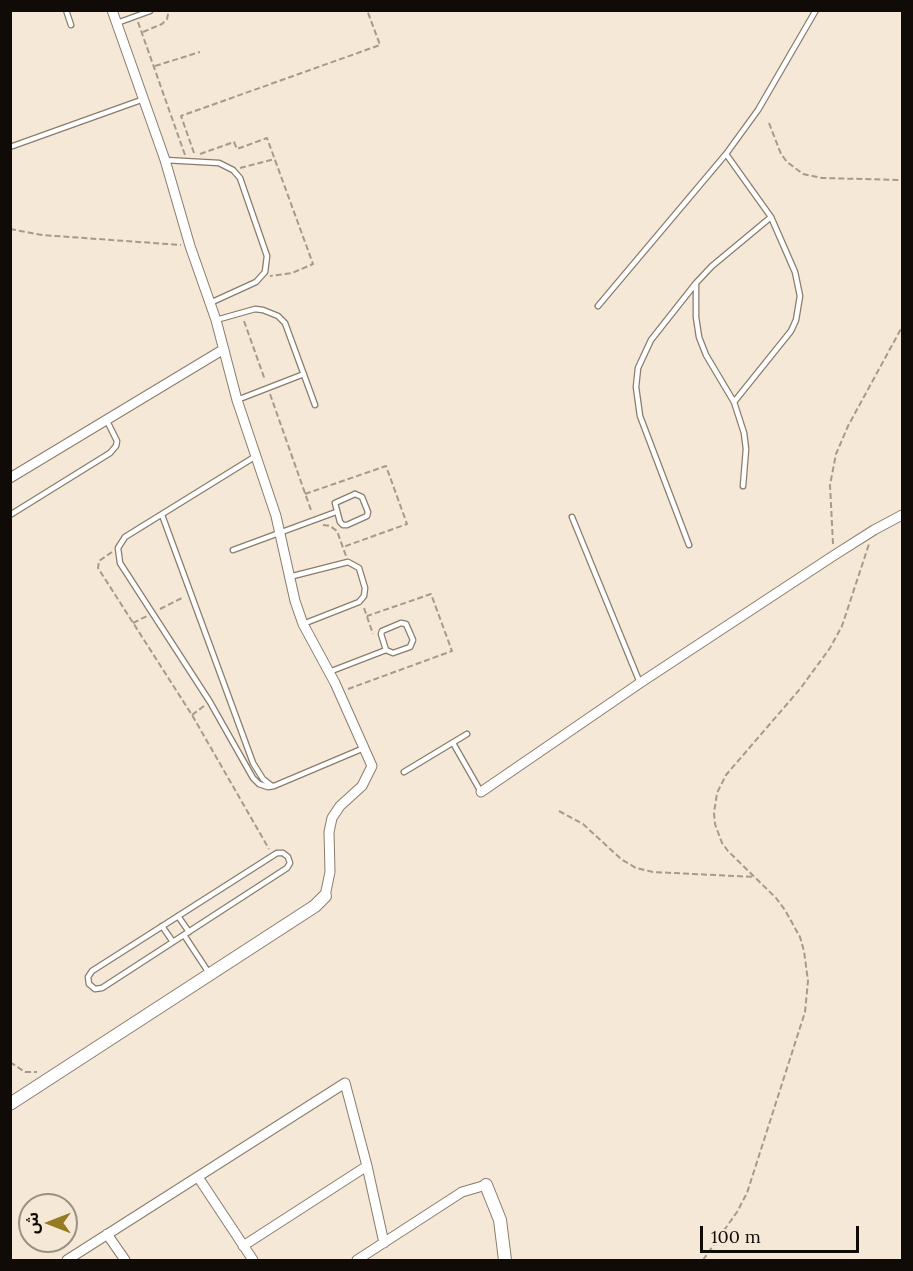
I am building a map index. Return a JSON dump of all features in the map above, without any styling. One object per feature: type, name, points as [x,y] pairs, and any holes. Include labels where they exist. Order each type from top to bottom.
[{"type":"street","points":[[10,1104],[315,906],[325,896],[330,872],[330,825],[340,806],[357,791],[372,766],[329,672],[303,624],[289,577],[281,533],[237,400],[216,320],[190,246],[165,160],[112,10]]},
{"type":"street","points":[[10,478],[224,349]]},
{"type":"street","points":[[481,792],[640,683],[833,556],[874,530],[901,519]]},
{"type":"street","points":[[67,1260],[345,1083],[384,1243]]},
{"type":"street","points":[[243,1246],[367,1166]]},
{"type":"street","points":[[198,1177],[253,1260]]},
{"type":"street","points":[[357,1260],[462,1192],[486,1185],[500,1220],[505,1260]]},
{"type":"street","points":[[107,1234],[125,1260]]},
{"type":"lane","points":[[66,10],[71,25]]},
{"type":"lane","points":[[598,306],[726,154],[758,110],[816,10]]},
{"type":"lane","points":[[117,23],[150,11]]},
{"type":"lane","points":[[10,147],[144,99]]},
{"type":"lane","points":[[726,154],[771,216],[799,284],[799,308],[791,331],[734,402]]},
{"type":"lane","points":[[165,160],[219,163],[233,170],[240,178],[267,256],[267,267],[256,282],[210,303]]},
{"type":"lane","points":[[689,545],[640,416],[636,387],[641,358],[651,340],[696,283],[771,216]]},
{"type":"lane","points":[[696,283],[696,317],[699,337],[706,355],[734,402],[744,433],[743,486]]},
{"type":"lane","points":[[216,320],[241,312],[263,310],[278,316],[285,323],[315,405]]},
{"type":"lane","points":[[237,400],[304,374]]},
{"type":"lane","points":[[10,515],[111,453],[117,441],[106,420]]},
{"type":"lane","points":[[256,456],[125,537],[118,548],[120,563],[210,702],[256,781],[263,786],[272,786],[364,748]]},
{"type":"lane","points":[[357,494],[362,497],[368,514],[364,519],[345,525],[340,522],[336,512],[334,507],[336,502],[357,494]]},
{"type":"lane","points":[[233,550],[336,512]]},
{"type":"lane","points":[[162,515],[254,764],[263,779],[272,786]]},
{"type":"lane","points":[[572,517],[640,683]]},
{"type":"lane","points":[[289,577],[348,562],[359,568],[365,588],[362,600],[303,624]]},
{"type":"lane","points":[[329,672],[386,650],[393,653],[412,646],[413,640],[406,624],[401,623],[381,632],[386,650]]},
{"type":"lane","points":[[404,772],[467,734]]},
{"type":"lane","points":[[453,743],[481,792]]},
{"type":"lane","points":[[280,853],[286,855],[289,860],[287,868],[102,988],[95,989],[89,984],[88,977],[92,971],[273,856],[280,853]]},
{"type":"lane","points":[[178,916],[186,934],[211,975]]},
{"type":"lane","points":[[162,926],[173,942]]},
{"type":"path","points":[[142,32],[162,24],[167,19],[170,10]]},
{"type":"path","points":[[261,277],[292,273],[313,264],[267,138],[237,149],[234,142],[195,156],[181,116],[380,45],[367,10]]},
{"type":"path","points":[[136,16],[187,160]]},
{"type":"path","points":[[155,66],[200,52]]},
{"type":"path","points":[[770,123],[781,154],[787,162],[803,174],[822,178],[903,180]]},
{"type":"path","points":[[233,170],[275,159]]},
{"type":"path","points":[[10,229],[42,234],[190,246]]},
{"type":"path","points":[[241,312],[317,526],[326,525],[337,531],[348,562]]},
{"type":"path","points":[[833,556],[830,485],[836,454],[848,426],[903,327]]},
{"type":"path","points":[[703,1260],[737,1212],[747,1193],[805,1012],[807,996],[807,966],[800,937],[785,910],[722,843],[714,813],[717,793],[726,775],[800,689],[830,648],[842,626],[874,530]]},
{"type":"path","points":[[118,548],[101,558],[98,568],[192,715],[273,856]]},
{"type":"path","points":[[134,623],[191,593]]},
{"type":"path","points":[[362,600],[373,634]]},
{"type":"path","points":[[192,715],[210,702]]},
{"type":"path","points":[[559,811],[583,824],[621,859],[636,868],[653,872],[755,877]]},
{"type":"path","points":[[10,1062],[25,1072],[43,1072]]}]
